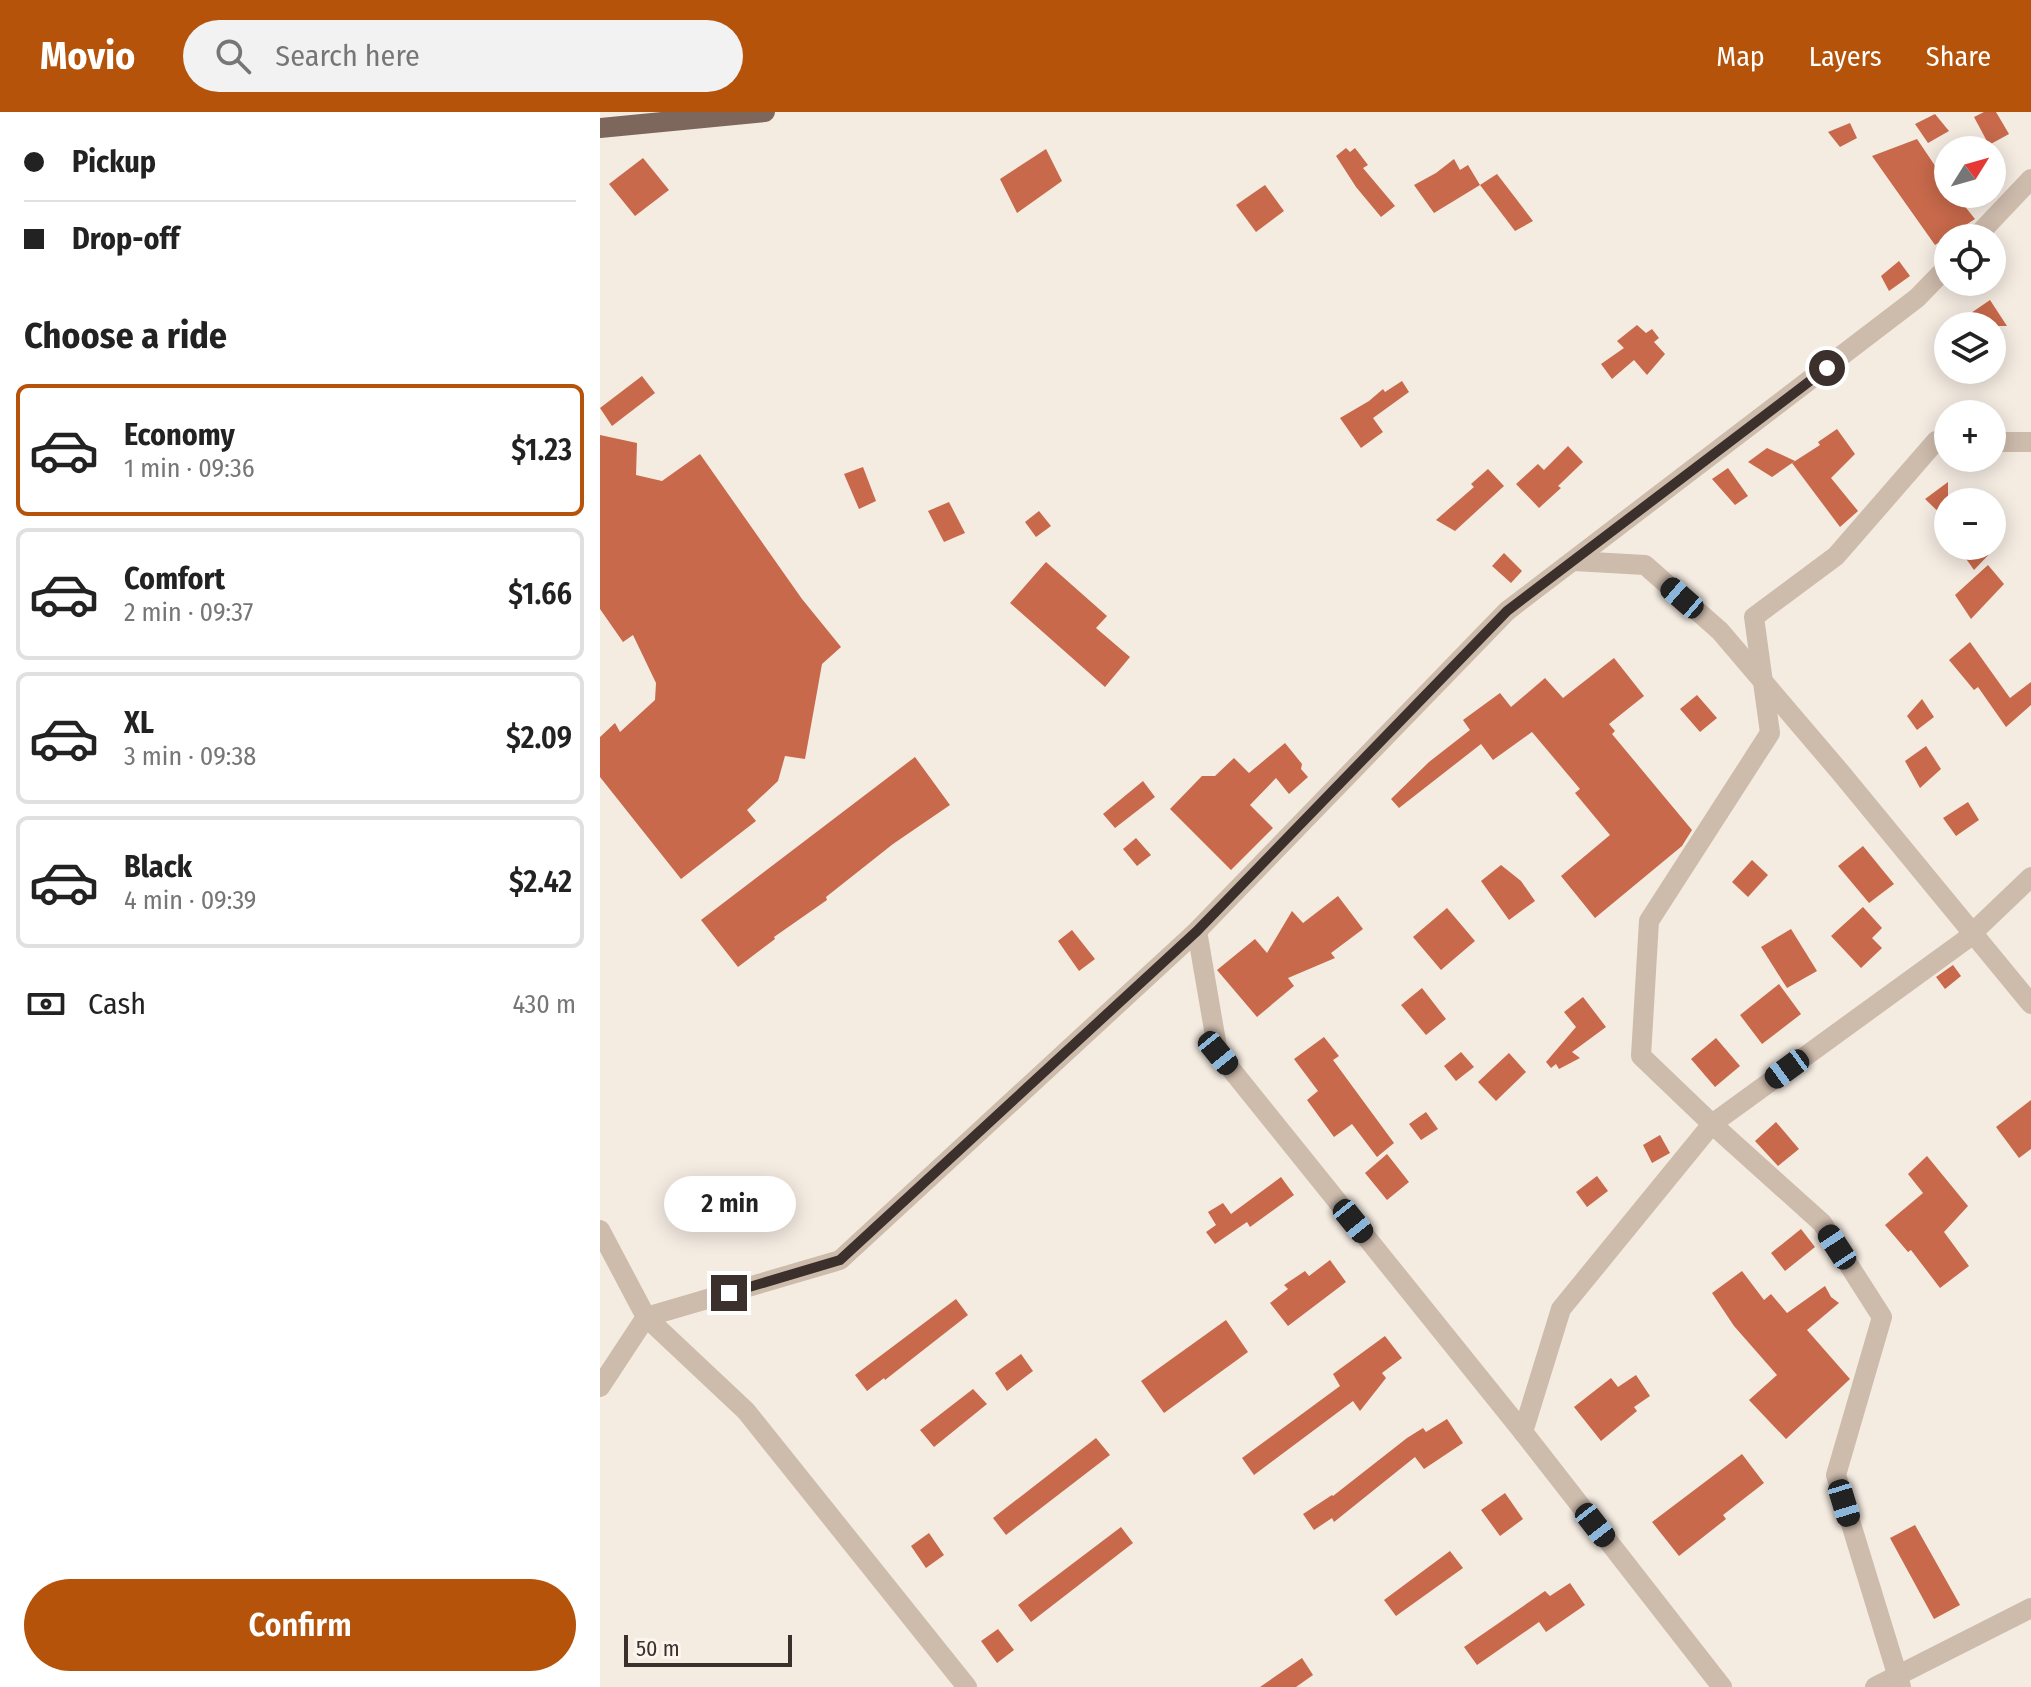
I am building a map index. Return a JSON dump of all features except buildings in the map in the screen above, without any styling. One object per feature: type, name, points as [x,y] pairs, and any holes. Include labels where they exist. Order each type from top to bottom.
[{"type":"main road","points":[[600,128],[765,112]]},
{"type":"street","points":[[1988,224],[2031,179]]},
{"type":"street","points":[[600,1387],[646,1317],[840,1260],[1197,931],[1507,611],[1917,298],[1934,280]]},
{"type":"street","points":[[2006,442],[2031,442]]},
{"type":"street","points":[[1899,1681],[1836,1475],[1882,1317],[1822,1223],[1641,1056],[1649,921],[1770,733],[1754,617],[1836,556],[1934,443]]},
{"type":"street","points":[[1574,561],[1645,565],[1720,631],[2031,1004]]},
{"type":"street","points":[[1523,1432],[1561,1309],[1712,1124],[1973,932],[2031,877]]},
{"type":"street","points":[[1197,931],[1218,1053],[1523,1432],[1722,1687]]},
{"type":"street","points":[[600,1230],[646,1317],[746,1411],[967,1687]]},
{"type":"street","points":[[1875,1687],[1899,1681],[2031,1608]]},
{"type":"route","points":[[729,1293],[840,1260],[1197,931],[1507,611],[1827,368]]}]
